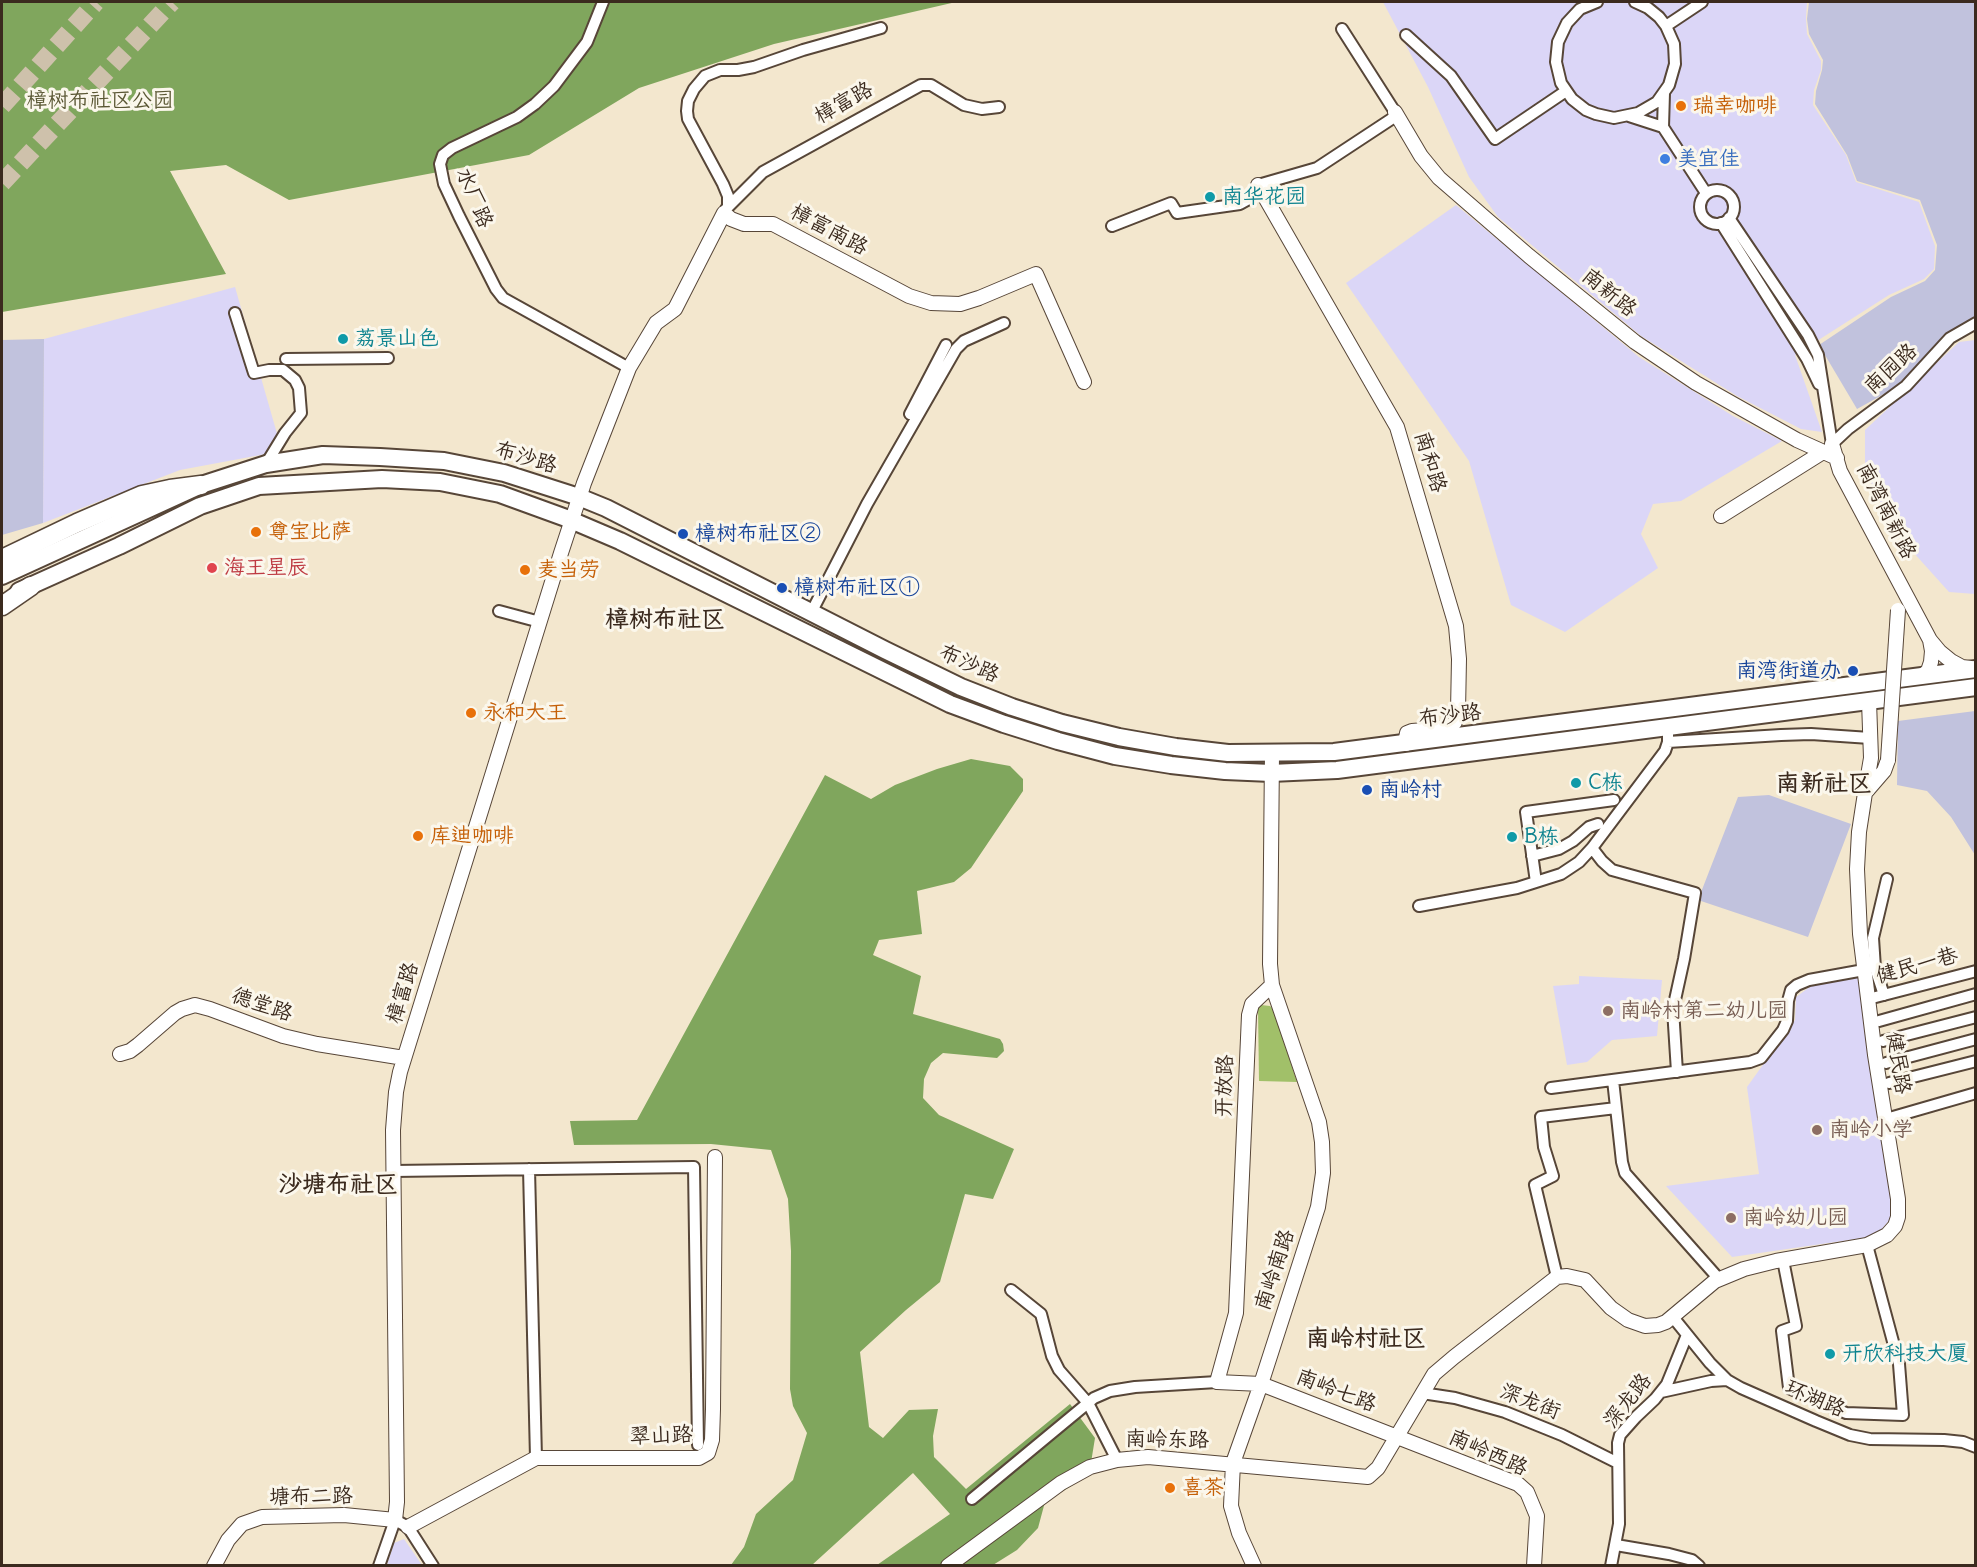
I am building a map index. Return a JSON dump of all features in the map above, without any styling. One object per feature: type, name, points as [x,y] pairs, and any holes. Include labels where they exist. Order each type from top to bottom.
[{"type":"highway","points":[[2,559],[76,523],[142,495],[201,485]]},
{"type":"highway","points":[[2,606],[31,586]]},
{"type":"main road","name":"布沙路","points":[[2,576],[201,485],[266,464],[323,455],[380,457],[444,461],[504,473],[579,497],[606,508],[961,687],[1062,723],[1119,737],[1176,747],[1228,753],[1334,752],[1975,669]]},
{"type":"main road","points":[[500,494],[504,473]]},
{"type":"main road","name":"布沙路","points":[[2,596],[31,586],[201,506],[259,486],[382,479],[440,482],[500,494],[572,520],[620,541],[950,704],[1004,724],[1115,756],[1171,765],[1271,773],[1337,770],[1668,735],[1869,701],[1976,687]]},
{"type":"street","name":"水厂路","points":[[603,2],[587,42],[554,86],[536,104],[517,117],[452,148],[443,155],[440,164],[444,184],[459,216],[496,289],[503,298],[629,368]]},
{"type":"street","points":[[1597,2],[1578,5],[1561,33],[1556,52],[1557,73],[1566,91],[1579,105],[1596,114],[1614,118],[1629,116],[1649,108],[1664,93],[1673,75],[1676,56],[1674,44],[1666,26],[1648,8],[1635,2]]},
{"type":"street","points":[[1666,26],[1702,2]]},
{"type":"street","points":[[579,497],[629,368],[656,323],[675,309],[726,210],[728,196],[723,184],[688,119],[688,101],[694,89],[705,75],[720,70],[754,67],[803,50],[881,28]]},
{"type":"street","points":[[1112,226],[1171,203],[1177,213],[1240,204],[1250,199],[1258,185],[1317,168],[1396,114],[1342,29]]},
{"type":"street","points":[[1406,35],[1451,76],[1495,139],[1566,91]]},
{"type":"street","name":"樟富路","points":[[726,210],[763,172],[921,85],[931,85],[964,105],[982,109],[999,107]]},
{"type":"street","points":[[1664,93],[1663,127],[1706,193]]},
{"type":"street","name":"南新路","points":[[1396,114],[1421,156],[1439,177],[1529,256],[1635,342],[1696,383],[1797,440],[1828,448]]},
{"type":"street","points":[[1629,116],[1663,127]]},
{"type":"street","name":"南和路","points":[[1258,185],[1397,427],[1456,626],[1459,658],[1458,711],[1455,722],[1450,728],[1412,731],[1407,734],[1406,744]]},
{"type":"street","points":[[1717,190],[1727,193],[1732,198],[1734,208],[1725,220],[1711,222],[1702,215],[1701,201],[1706,193],[1717,190]]},
{"type":"street","name":"樟富南路","points":[[726,210],[731,219],[744,224],[773,224],[909,296],[931,303],[960,304],[1036,273],[1084,382]]},
{"type":"street","name":"南湾南新路","points":[[1725,220],[1807,359],[1823,394],[1828,448],[1836,458],[1840,471],[1930,640],[1951,661],[1962,667],[1975,669]]},
{"type":"street","points":[[235,313],[254,372],[283,370],[295,380],[298,388],[301,413],[285,433],[266,464]]},
{"type":"street","points":[[808,611],[956,349],[964,341],[1004,323]]},
{"type":"street","name":"南园路","points":[[1828,448],[1848,429],[1906,386],[1950,338],[1976,323]]},
{"type":"street","points":[[808,611],[946,345]]},
{"type":"street","points":[[286,359],[388,358]]},
{"type":"street","points":[[1721,516],[1828,448]]},
{"type":"street","name":"樟富路","points":[[395,1520],[398,1502],[393,1171],[396,1092],[579,497]]},
{"type":"street","points":[[1865,793],[1884,771],[1888,760],[1898,610],[1904,590]]},
{"type":"street","points":[[499,611],[540,622]]},
{"type":"street","points":[[1922,676],[1928,671],[1931,662],[1930,640]]},
{"type":"street","name":"健民路","points":[[1557,1277],[1568,1276],[1585,1280],[1611,1308],[1628,1320],[1645,1326],[1658,1325],[1666,1322],[1719,1280],[1744,1269],[1867,1245],[1887,1235],[1895,1226],[1898,1217],[1894,1168],[1860,934],[1857,869],[1859,832],[1870,770],[1869,701]]},
{"type":"street","points":[[1419,906],[1518,888],[1561,874],[1579,862],[1665,751],[1668,735],[1811,734],[1870,738]]},
{"type":"street","points":[[1272,754],[1270,964],[1272,985]]},
{"type":"street","points":[[1536,882],[1525,820],[1526,812],[1600,799],[1614,800]]},
{"type":"street","points":[[1532,856],[1551,852],[1568,844],[1589,827],[1598,824]]},
{"type":"street","points":[[1567,832],[1568,844]]},
{"type":"street","points":[[1592,848],[1612,870],[1695,893],[1673,1009],[1677,1072]]},
{"type":"street","points":[[1884,995],[1875,968],[1873,938],[1888,897],[1887,879]]},
{"type":"street","points":[[1551,1088],[1750,1062],[1761,1058],[1784,1030],[1787,1022],[1788,1000],[1791,990],[1797,984],[1864,970]]},
{"type":"street","name":"健民一巷","points":[[1868,999],[1976,971]]},
{"type":"street","name":"开放路","points":[[1217,1382],[1236,1313],[1249,1015],[1252,1004],[1272,985]]},
{"type":"street","name":"南岭南路","points":[[1254,1566],[1239,1533],[1232,1506],[1233,1464],[1318,1207],[1323,1173],[1319,1122],[1272,985]]},
{"type":"street","points":[[1879,1021],[1976,994]]},
{"type":"street","name":"德堂路","points":[[120,1054],[130,1051],[175,1013],[195,1005],[283,1036],[317,1044],[405,1058]]},
{"type":"street","points":[[1883,1041],[1976,1017]]},
{"type":"street","points":[[1886,1063],[1976,1039]]},
{"type":"street","points":[[1889,1083],[1976,1061]]},
{"type":"street","points":[[1613,1080],[1625,1173],[1719,1280]]},
{"type":"street","points":[[1886,1119],[1976,1093]]},
{"type":"street","points":[[1396,1437],[1434,1374],[1557,1277],[1535,1185],[1552,1176],[1544,1147],[1541,1117],[1616,1108]]},
{"type":"street","name":"翠山路","points":[[408,1527],[536,1458],[699,1458],[708,1453],[712,1440],[713,1410],[715,1157]]},
{"type":"street","points":[[393,1171],[694,1167],[698,1445]]},
{"type":"street","points":[[529,1169],[536,1458]]},
{"type":"street","points":[[1784,1260],[1796,1326],[1782,1331],[1789,1388],[1846,1413],[1903,1415],[1899,1364],[1867,1245]]},
{"type":"street","points":[[1011,1290],[1041,1314],[1052,1356],[1059,1370],[1088,1403],[1117,1460]]},
{"type":"street","name":"环湖路","points":[[1672,1316],[1710,1363],[1728,1380],[1741,1388],[1850,1435],[1870,1439],[1944,1440],[1963,1442],[1976,1447]]},
{"type":"street","name":"深龙路","points":[[1611,1566],[1619,1524],[1618,1443],[1620,1435],[1667,1384],[1688,1335]]},
{"type":"street","points":[[1661,1392],[1711,1381],[1728,1380]]},
{"type":"street","points":[[972,1499],[1088,1403],[1110,1391],[1135,1387],[1217,1382],[1261,1384]]},
{"type":"street","name":"南岭七路","points":[[1261,1384],[1396,1437]]},
{"type":"street","name":"深龙街","points":[[1422,1393],[1455,1398],[1505,1412],[1562,1435],[1618,1464]]},
{"type":"street","name":"南岭东路","points":[[948,1566],[1061,1483],[1090,1467],[1117,1460],[1148,1457],[1364,1477],[1371,1475],[1378,1468],[1396,1437]]},
{"type":"street","name":"南岭西路","points":[[1396,1437],[1518,1484],[1527,1492],[1537,1516],[1534,1566]]},
{"type":"street","name":"塘布二路","points":[[214,1566],[228,1539],[242,1524],[262,1517],[344,1515],[395,1520]]},
{"type":"street","points":[[379,1566],[395,1520],[408,1527],[433,1566]]},
{"type":"street","points":[[1616,1545],[1669,1554],[1692,1560],[1699,1566]]},
{"type":"shaded area","points":[[1383,2],[1807,2],[1807,34],[1821,61],[1813,105],[1846,155],[1856,182],[1919,202],[1935,246],[1934,269],[1924,279],[1889,295],[1795,355],[1822,432],[1801,429],[1737,396],[1641,336],[1498,217],[1469,177],[1428,87]]},
{"type":"shaded area","points":[[1809,2],[1975,2],[1975,317],[1947,336],[1902,384],[1857,409],[1819,345],[1891,297],[1925,281],[1935,270],[1937,245],[1920,200],[1857,181],[1847,155],[1815,104],[1823,60],[1809,34],[1807,19]]},
{"type":"shaded area","points":[[1456,205],[1639,357],[1733,416],[1782,441],[1681,501],[1653,504],[1641,534],[1658,568],[1565,632],[1511,605],[1469,461],[1346,283]]},
{"type":"shaded area","points":[[235,287],[282,451],[180,470],[43,523],[44,339]]},
{"type":"shaded area","points":[[44,339],[43,523],[2,535],[2,340]]},
{"type":"shaded area","points":[[1975,340],[1975,594],[1949,592],[1895,532],[1865,470],[1865,430],[1959,342]]},
{"type":"shaded area","points":[[1975,711],[1975,855],[1951,817],[1927,791],[1897,785],[1898,721]]},
{"type":"shaded area","points":[[1769,795],[1851,824],[1808,937],[1698,900],[1738,797]]},
{"type":"shaded area","name":"南岭村第二幼儿园","points":[[1579,976],[1662,980],[1657,1036],[1612,1040],[1587,1062],[1567,1065],[1553,986],[1579,984]]},
{"type":"shaded area","name":"南岭小学","points":[[1859,976],[1892,1209],[1891,1218],[1882,1229],[1870,1237],[1732,1257],[1666,1186],[1759,1174],[1747,1087],[1795,1020],[1796,997],[1811,986]]},
{"type":"shaded area","points":[[404,1539],[422,1565],[387,1565],[394,1543]]},
{"type":"green space","name":"樟树布社区公园","points":[[2,2],[956,2],[774,44],[639,88],[529,155],[289,200],[226,165],[170,171],[226,274],[2,312]]},
{"type":"green space","points":[[971,759],[1010,766],[1023,779],[1023,791],[971,868],[954,882],[917,891],[922,934],[879,940],[873,955],[921,976],[913,1014],[1000,1039],[1004,1051],[997,1058],[943,1053],[931,1063],[924,1079],[923,1098],[939,1115],[1014,1149],[993,1199],[965,1194],[940,1282],[860,1352],[869,1427],[883,1438],[909,1410],[938,1409],[933,1436],[934,1457],[966,1489],[1070,1404],[1095,1438],[1089,1475],[1045,1502],[1038,1528],[1017,1550],[993,1565],[877,1565],[950,1514],[913,1473],[812,1565],[731,1565],[744,1547],[756,1514],[793,1480],[807,1433],[793,1406],[790,1389],[791,1251],[788,1199],[771,1150],[711,1144],[574,1145],[570,1121],[637,1120],[825,775],[871,799],[895,785]]},
{"type":"green space","points":[[1261,1005],[1270,1006],[1273,1009],[1297,1082],[1259,1081],[1258,1008]]},
{"type":"tunnel","points":[[2,106],[96,2]]},
{"type":"tunnel","points":[[2,183],[172,2]]},
{"type":"place","name":"瑞幸咖啡","points":[[1681,106]]},
{"type":"place","name":"美宜佳","points":[[1665,159]]},
{"type":"place","name":"南华花园","points":[[1210,197]]},
{"type":"place","name":"荔景山色","points":[[343,339]]},
{"type":"place","name":"尊宝比萨","points":[[256,532]]},
{"type":"place","name":"樟树布社区②","points":[[683,534]]},
{"type":"place","name":"海王星辰","points":[[212,568]]},
{"type":"place","name":"麦当劳","points":[[525,570]]},
{"type":"place","name":"樟树布社区①","points":[[782,588]]},
{"type":"place","name":"南湾街道办","points":[[1853,671]]},
{"type":"place","name":"永和大王","points":[[471,713]]},
{"type":"place","name":"C栋","points":[[1576,783]]},
{"type":"place","name":"南岭村","points":[[1367,790]]},
{"type":"place","name":"库迪咖啡","points":[[418,836]]},
{"type":"place","name":"B栋","points":[[1512,837]]},
{"type":"place","name":"南岭村第二幼儿园","points":[[1608,1011]]},
{"type":"place","name":"南岭小学","points":[[1817,1130]]},
{"type":"place","name":"南岭幼儿园","points":[[1731,1218]]},
{"type":"place","name":"开欣科技大厦","points":[[1830,1354]]},
{"type":"place","name":"喜茶","points":[[1170,1488]]},
{"type":"district","name":"樟树布社区","points":[[665,620]]},
{"type":"district","name":"南新社区","points":[[1824,784]]},
{"type":"district","name":"沙塘布社区","points":[[338,1185]]},
{"type":"district","name":"南岭村社区","points":[[1366,1339]]}]
